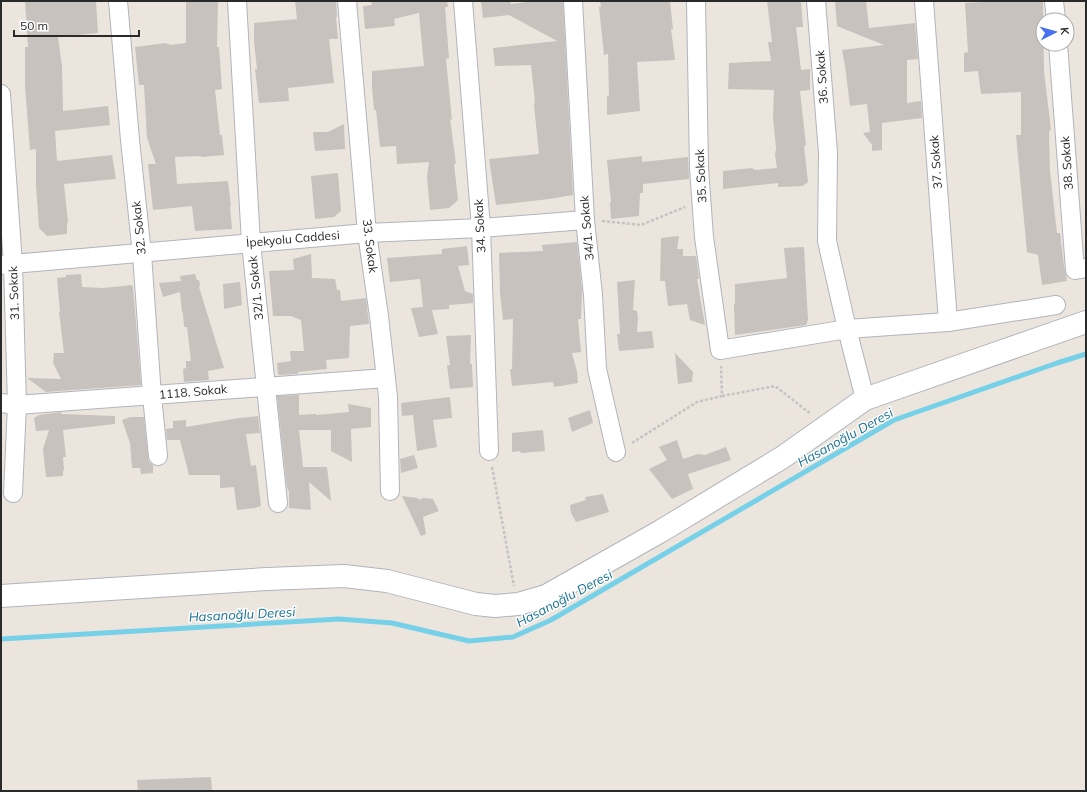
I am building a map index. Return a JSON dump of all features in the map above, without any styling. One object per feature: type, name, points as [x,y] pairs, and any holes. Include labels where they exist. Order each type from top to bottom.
[{"type":"street","name":"32. Sokak","points":[[118,1],[142,254],[152,396],[158,456]]},
{"type":"street","name":"32/1. Sokak","points":[[237,1],[251,243],[278,503]]},
{"type":"street","name":"33. Sokak","points":[[347,1],[367,233],[379,316],[388,397],[390,491]]},
{"type":"street","name":"34. Sokak","points":[[464,1],[481,228],[489,451]]},
{"type":"street","name":"34/1. Sokak","points":[[573,1],[585,220],[593,295],[597,369],[616,452]]},
{"type":"street","name":"35. Sokak","points":[[696,1],[699,168],[704,237],[720,350]]},
{"type":"street","name":"36. Sokak","points":[[816,1],[828,153],[827,241],[865,399]]},
{"type":"street","name":"37. Sokak","points":[[924,1],[948,322]]},
{"type":"street","points":[[1054,1],[1055,12]]},
{"type":"street","name":"38. Sokak","points":[[1059,52],[1075,270],[1086,268]]},
{"type":"street","name":"31. Sokak","points":[[1,94],[7,265],[9,404],[14,493]]},
{"type":"street","name":"İpekyolu Caddesi","points":[[7,265],[367,233],[481,228],[585,220]]},
{"type":"street","points":[[720,350],[847,329],[948,322],[1056,305]]},
{"type":"street","points":[[1,596],[267,578],[344,576],[387,581],[476,604],[495,606],[518,604],[546,596],[661,531],[783,458],[865,399],[1086,322]]},
{"type":"street","name":"1118. Sokak","points":[[9,404],[152,396],[266,386],[386,378]]},
{"type":"path","points":[[585,220],[641,225],[702,200]]},
{"type":"path","points":[[720,350],[722,396]]},
{"type":"path","points":[[616,452],[697,402],[775,386],[826,426]]},
{"type":"path","points":[[489,451],[518,604]]},
{"type":"building","points":[[25,1],[96,1],[98,33],[58,37],[62,66],[63,111],[108,106],[110,125],[55,131],[57,161],[112,155],[116,179],[64,184],[68,222],[67,234],[47,236],[39,228],[36,185],[36,149],[30,150],[25,86],[25,47],[28,47]]},
{"type":"building","points":[[186,1],[218,1],[217,47],[219,47],[222,89],[215,90],[220,135],[222,135],[224,155],[175,157],[177,184],[228,181],[232,229],[195,231],[192,206],[153,210],[148,164],[156,164],[147,138],[144,85],[139,85],[135,47],[166,43],[170,45],[186,43]]},
{"type":"building","points":[[295,1],[336,1],[338,39],[329,39],[334,83],[288,88],[289,101],[259,103],[255,69],[257,69],[254,42],[254,23],[297,19]]},
{"type":"building","points":[[371,1],[447,1],[448,7],[445,7],[449,58],[446,59],[458,200],[449,208],[430,210],[427,177],[429,162],[397,164],[396,146],[380,147],[376,110],[374,110],[372,71],[424,66],[419,13],[394,19],[395,26],[365,29],[363,6],[372,5]]},
{"type":"building","points":[[481,1],[510,1],[511,4],[535,1],[563,1],[573,195],[496,205],[489,159],[539,154],[531,65],[495,66],[493,48],[557,41],[509,15],[483,18]]},
{"type":"building","points":[[600,1],[670,1],[673,29],[671,29],[675,60],[637,62],[640,111],[607,115],[607,96],[609,96],[608,54],[604,55],[599,7],[601,7]]},
{"type":"building","points":[[767,1],[801,1],[803,27],[796,27],[801,70],[810,69],[810,90],[800,91],[806,145],[804,146],[808,182],[803,186],[778,187],[778,183],[723,189],[723,171],[752,168],[755,170],[777,168],[773,117],[774,90],[728,89],[729,63],[771,61],[768,42],[772,42]]},
{"type":"building","points":[[835,1],[866,1],[869,28],[915,23],[918,59],[907,60],[907,103],[921,101],[922,118],[882,123],[882,150],[872,151],[872,145],[863,133],[870,132],[867,104],[850,106],[842,50],[884,45],[837,26]]},
{"type":"building","points":[[1043,1],[1043,12],[1035,12],[1035,52],[1044,52],[1044,71],[1051,130],[1049,131],[1050,171],[1057,233],[1060,233],[1067,281],[1042,285],[1038,255],[1027,252],[1016,135],[1021,135],[1021,92],[981,94],[978,71],[964,72],[964,53],[968,52],[965,3]]},
{"type":"building","points":[[344,124],[345,149],[315,151],[313,132],[328,132]]},
{"type":"building","points":[[642,156],[642,162],[688,157],[689,179],[643,184],[643,193],[640,193],[639,216],[611,219],[607,160]]},
{"type":"building","points":[[338,173],[341,211],[334,217],[315,219],[311,176]]},
{"type":"building","points":[[679,236],[677,249],[683,249],[683,256],[696,256],[699,279],[697,279],[705,325],[690,320],[687,304],[668,306],[665,281],[660,281],[661,238]]},
{"type":"building","points":[[577,242],[582,290],[581,319],[578,319],[581,352],[572,353],[578,383],[554,387],[553,382],[512,386],[510,369],[512,369],[513,319],[503,320],[500,293],[499,253],[543,251],[542,245]]},
{"type":"building","points":[[467,246],[469,265],[458,266],[465,291],[473,294],[473,303],[449,305],[449,309],[432,310],[438,334],[419,337],[411,308],[423,307],[420,279],[390,282],[387,258],[442,254],[442,249]]},
{"type":"building","points":[[804,247],[808,320],[806,325],[735,335],[735,284],[787,278],[784,248]]},
{"type":"building","points":[[311,254],[312,278],[335,279],[337,290],[340,290],[341,301],[366,298],[369,324],[350,326],[349,358],[326,360],[327,369],[298,372],[298,374],[278,375],[277,363],[291,361],[290,351],[304,351],[301,320],[291,316],[273,316],[269,271],[294,270],[293,259]]},
{"type":"building","points":[[81,274],[82,287],[103,288],[132,285],[141,385],[46,392],[27,378],[61,379],[53,363],[54,353],[64,353],[57,278],[66,277],[66,275]]},
{"type":"building","points":[[195,274],[197,280],[199,280],[199,287],[224,368],[208,371],[209,380],[184,382],[183,369],[186,368],[186,361],[191,361],[187,327],[184,327],[180,292],[163,297],[159,283],[181,281],[180,276]]},
{"type":"building","points":[[635,280],[633,310],[637,311],[637,332],[652,331],[654,348],[619,351],[617,334],[620,334],[617,282]]},
{"type":"building","points":[[240,282],[242,305],[224,309],[223,284]]},
{"type":"building","points":[[471,335],[470,364],[472,364],[473,387],[450,389],[447,365],[450,365],[446,336]]},
{"type":"building","points":[[675,353],[693,372],[692,382],[678,384]]},
{"type":"building","points":[[299,395],[299,415],[349,412],[348,404],[371,408],[371,427],[351,429],[352,462],[331,451],[331,430],[299,430],[303,467],[327,467],[331,501],[309,482],[311,510],[289,508],[289,491],[287,488],[277,396]]},
{"type":"building","points":[[450,397],[452,418],[433,420],[437,447],[417,451],[413,415],[402,416],[401,403]]},
{"type":"building","points":[[590,410],[593,423],[572,432],[568,418]]},
{"type":"building","points":[[61,412],[61,414],[115,416],[115,424],[63,430],[66,457],[63,457],[63,476],[46,477],[43,449],[49,430],[36,431],[34,418],[39,415]]},
{"type":"building","points":[[258,416],[260,433],[246,434],[251,466],[256,465],[261,506],[237,510],[234,487],[220,488],[220,475],[189,475],[180,440],[167,440],[166,429],[173,428],[173,421],[186,420],[186,427]]},
{"type":"building","points":[[130,417],[144,417],[148,457],[149,462],[153,465],[153,473],[141,474],[140,468],[132,468],[130,443],[122,420]]},
{"type":"building","points":[[543,430],[545,451],[521,453],[520,451],[512,452],[512,433]]},
{"type":"building","points":[[677,440],[683,459],[698,454],[705,455],[726,447],[731,460],[688,474],[693,489],[672,499],[649,469],[667,460],[659,447]]},
{"type":"building","points":[[414,455],[418,468],[401,473],[400,459]]},
{"type":"building","points":[[603,494],[609,512],[576,522],[571,513],[570,505],[586,500],[585,497]]},
{"type":"building","points":[[402,496],[418,498],[419,500],[423,498],[433,499],[439,511],[423,517],[426,534],[421,536]]},
{"type":"building","points":[[211,777],[212,791],[138,791],[137,780]]},
{"type":"waterway","name":"Hasanoğlu Deresi","points":[[1,639],[339,619],[392,623],[469,641],[513,637],[551,620],[894,420],[1086,354]]}]
